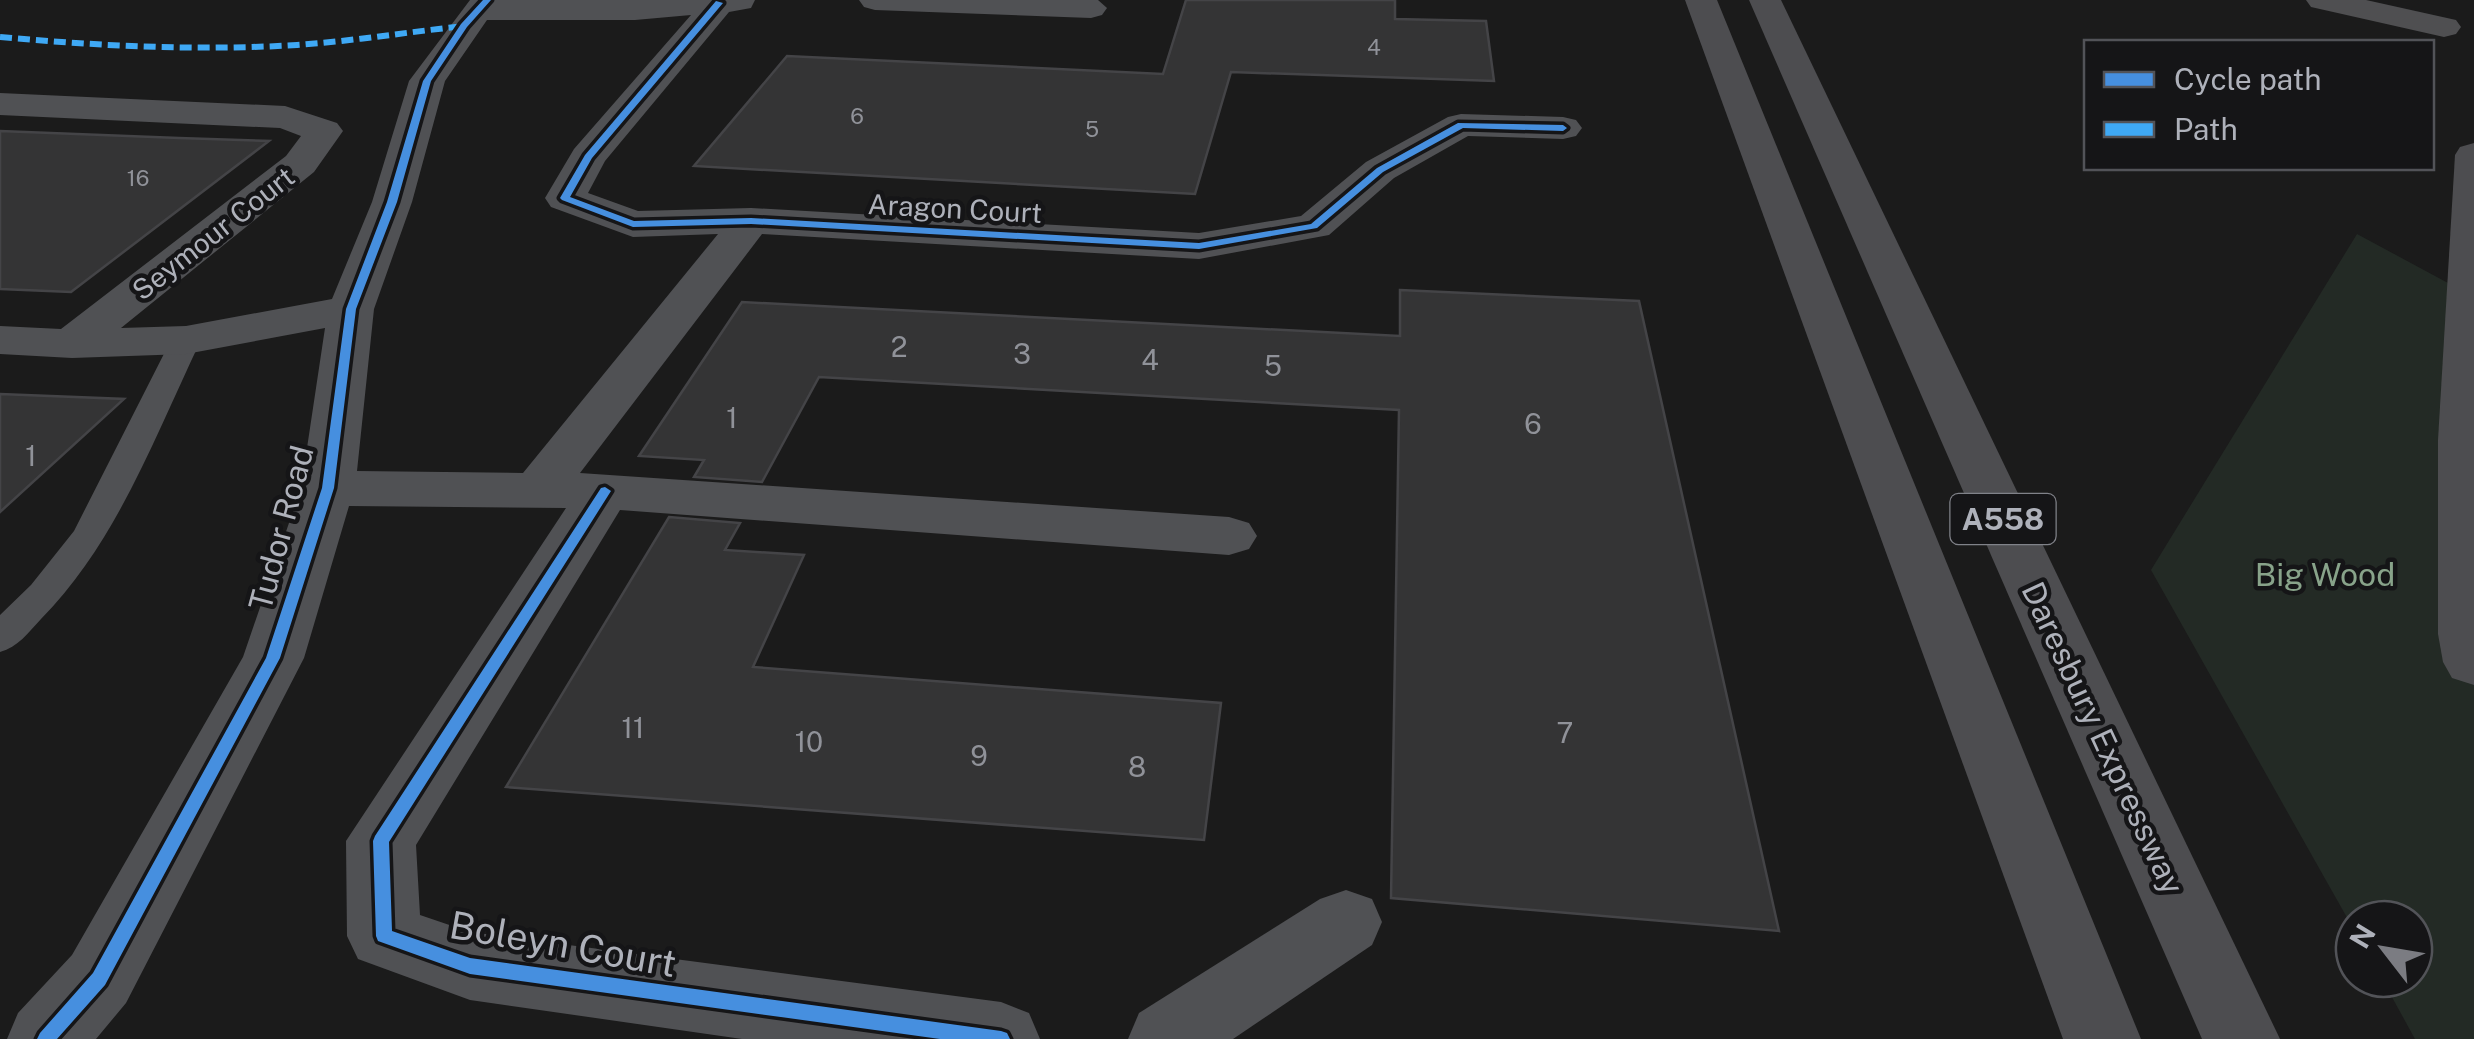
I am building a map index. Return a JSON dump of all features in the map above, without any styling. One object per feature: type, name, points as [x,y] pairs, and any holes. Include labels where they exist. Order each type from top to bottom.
[{"type":"main road","points":[[1685,0],[1709,24]]},
{"type":"main road","name":"Daresbury Expressway","points":[[1765,0],[2241,1039]]},
{"type":"main road","name":"A558","points":[[1709,24],[2102,1039]]},
{"type":"main road","points":[[2474,155],[2464,440],[2468,634],[2474,662]]},
{"type":"street","points":[[876,0],[1091,8]]},
{"type":"street","points":[[2322,0],[2459,31]]},
{"type":"street","points":[[2390,0],[2419,18],[2459,31]]},
{"type":"street","name":"Aragon Court","points":[[482,5],[736,1]]},
{"type":"street","name":"Aragon Court","points":[[736,1],[588,158],[565,198],[633,224],[751,221],[1199,246],[1314,226],[1380,170],[1461,125],[1562,128]]},
{"type":"street","name":"Tudor Road","points":[[46,1039],[99,979],[273,658],[328,488],[351,309],[392,202],[427,81],[482,5]]},
{"type":"street","name":"Seymour Court","points":[[0,104],[286,117],[324,131],[300,164],[72,344]]},
{"type":"street","name":"Boleyn Court","points":[[751,221],[572,490],[381,841],[384,936],[470,966],[1002,1039]]},
{"type":"street","name":"Seymour Court","points":[[0,340],[72,344],[186,340],[351,309]]},
{"type":"street","points":[[328,488],[572,490],[1229,536]]},
{"type":"street","points":[[1167,1039],[1346,922]]},
{"type":"lane","points":[[0,638],[44,594],[89,537],[186,340]]},
{"type":"green space","name":"Big Wood","points":[[2357,234],[2474,297],[2474,1039],[2415,1039],[2393,999],[2434,999],[2434,899],[2337,899],[2151,570]]},
{"type":"building","points":[[1186,0],[1395,0],[1395,19],[1486,21],[1494,81],[1231,72],[1195,194],[694,166],[787,56],[1163,74]]},
{"type":"building","points":[[0,131],[269,141],[71,292],[0,289]]},
{"type":"building","points":[[1400,290],[1639,301],[1779,931],[1391,898],[1399,410],[819,377],[762,482],[694,477],[704,460],[639,456],[742,302],[1400,336]]},
{"type":"building","points":[[0,394],[124,399],[0,512]]},
{"type":"building","points":[[669,517],[740,523],[725,550],[804,555],[753,667],[1221,703],[1204,840],[506,787]]},
{"type":"marked path","points":[[0,37],[111,46],[223,48],[318,44],[464,26]]},
{"type":"cycle path","points":[[46,1039],[99,979],[273,658],[328,488],[351,309],[392,202],[427,81],[464,26],[487,0]]},
{"type":"cycle path","points":[[719,3],[588,157],[565,198],[633,224],[751,221],[1199,246],[1314,226],[1380,170],[1461,125],[1563,128]]},
{"type":"cycle path","points":[[605,491],[381,841],[384,936],[470,966],[1001,1039]]}]
